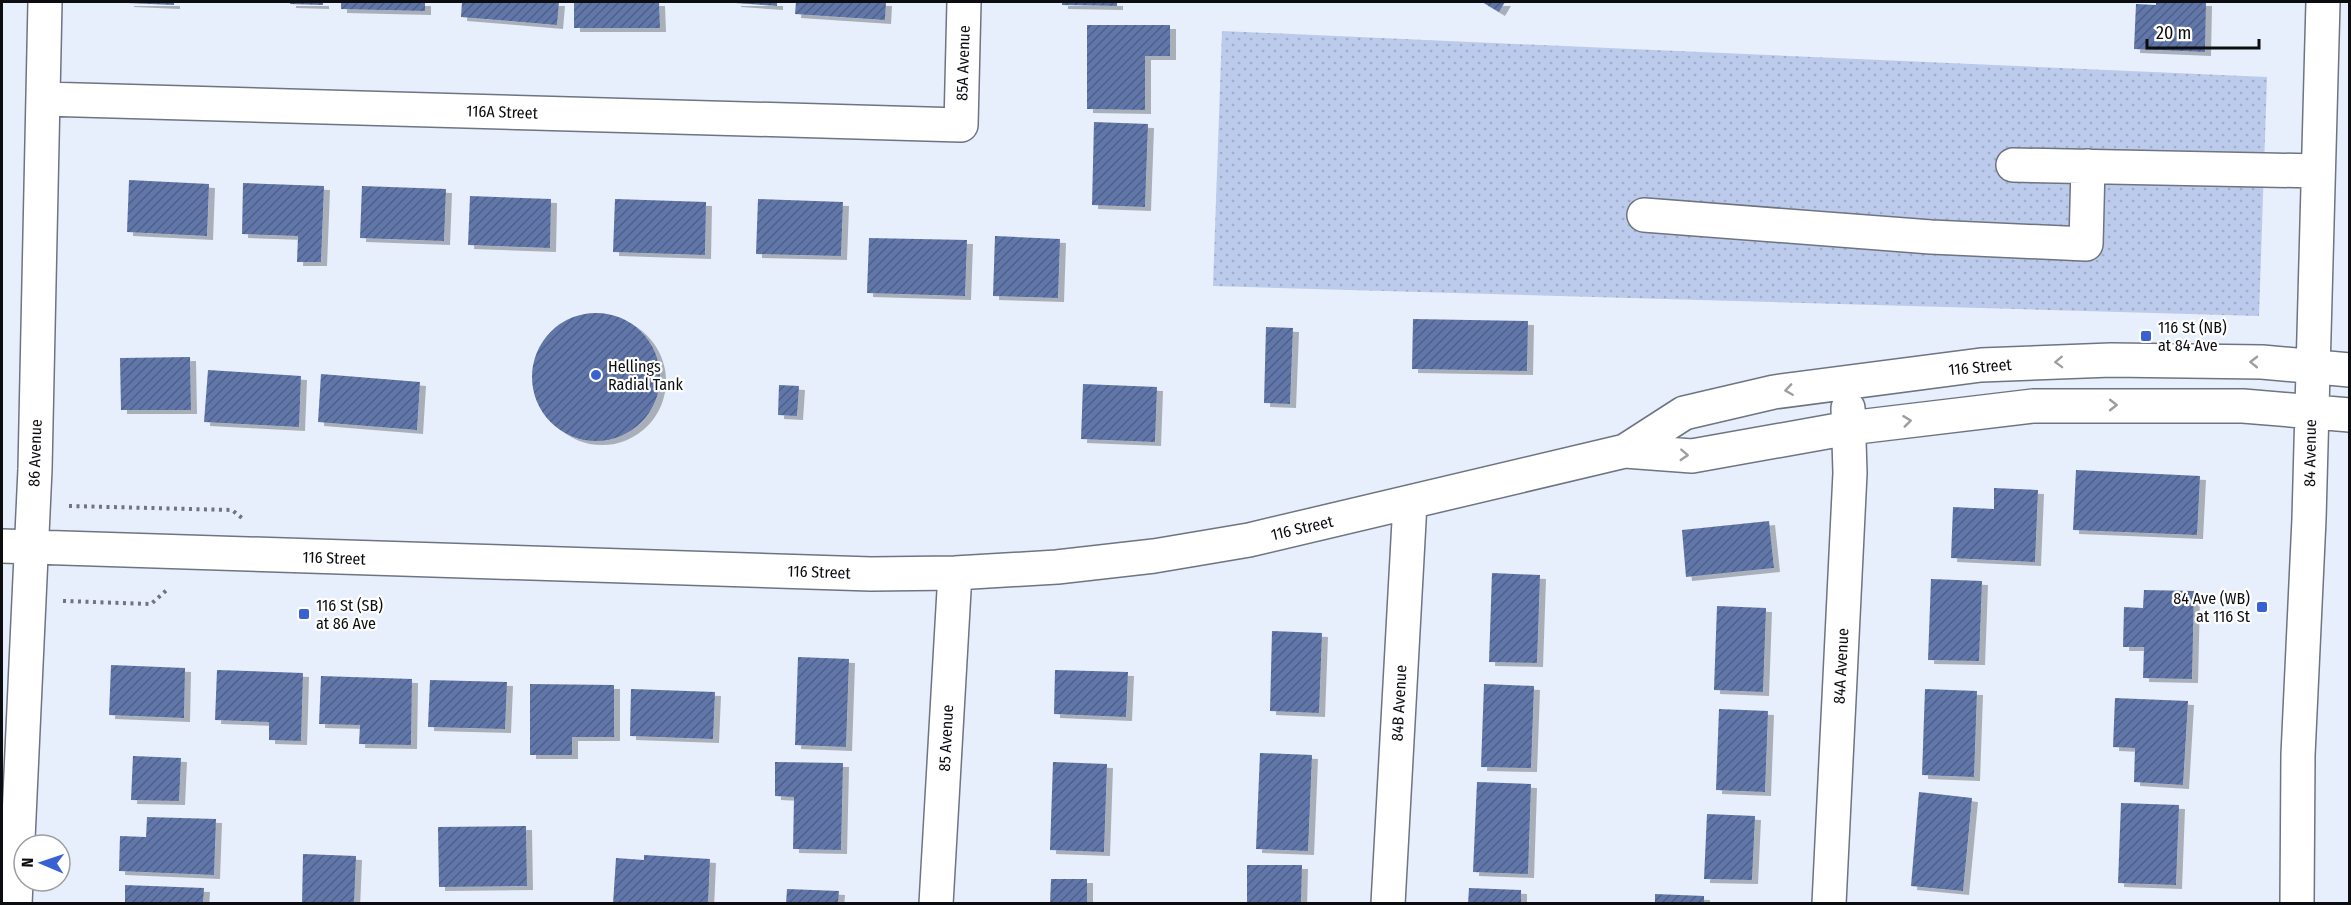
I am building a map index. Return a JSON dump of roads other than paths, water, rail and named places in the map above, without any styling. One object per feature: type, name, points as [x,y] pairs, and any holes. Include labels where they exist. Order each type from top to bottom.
[{"type":"street","name":"86 Avenue","points":[[15,903],[17,546],[43,99],[45,2]]},
{"type":"street","name":"85A Avenue","points":[[961,125],[964,2]]},
{"type":"street","name":"84 Avenue","points":[[2297,903],[2298,755],[2313,366],[2323,2]]},
{"type":"street","name":"116A Street","points":[[43,99],[961,125]]},
{"type":"street","points":[[2013,165],[2318,171]]},
{"type":"street","points":[[1644,215],[1931,237],[2086,244],[2088,166]]},
{"type":"street","name":"116 Street","points":[[1625,451],[1684,413],[1774,392],[1980,365],[2111,360],[2262,363],[2349,370]]},
{"type":"street","name":"84A Avenue","points":[[1829,903],[1850,473],[1846,382]]},
{"type":"street","name":"116 Street","points":[[17,546],[836,573],[955,573],[1057,567],[1154,556],[1250,540],[1625,451],[1692,456],[1849,428],[2033,406],[2243,406],[2349,416]]},
{"type":"street","name":"84B Avenue","points":[[1388,903],[1410,503]]},
{"type":"street","name":"85 Avenue","points":[[936,903],[955,573]]},
{"type":"place","name":"116 St (NB) at 84 Ave","points":[[2146,336]]},
{"type":"place","name":"Hellings Radial Tank","points":[[596,375]]},
{"type":"place","name":"84 Ave (WB) at 116 St","points":[[2262,607]]},
{"type":"place","name":"116 St (SB) at 86 Ave","points":[[304,614]]}]
